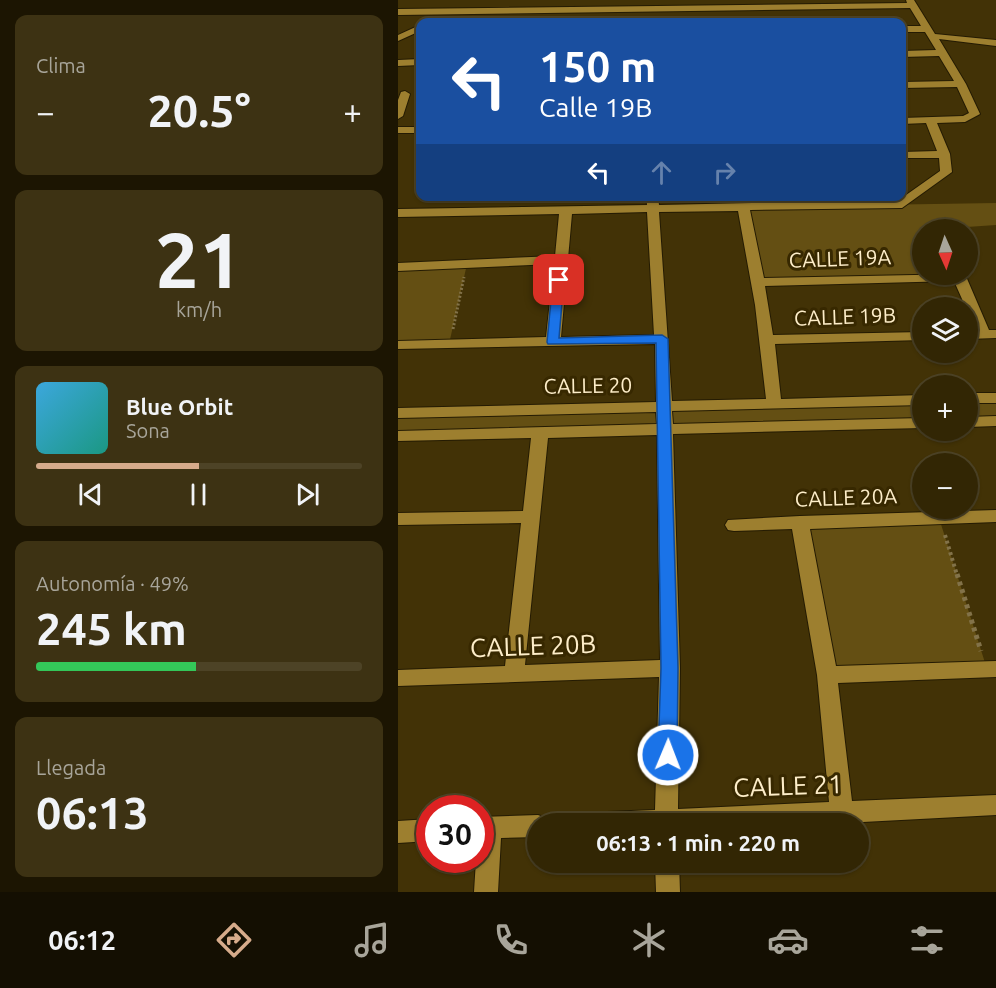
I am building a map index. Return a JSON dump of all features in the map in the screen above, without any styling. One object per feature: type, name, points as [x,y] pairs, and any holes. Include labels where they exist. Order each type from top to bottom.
[{"type":"street","points":[[398,12],[912,3],[961,84],[975,114],[965,118],[906,121]]},
{"type":"street","points":[[440,18],[455,11]]},
{"type":"street","points":[[906,29],[996,43]]},
{"type":"street","points":[[398,38],[416,30]]},
{"type":"street","points":[[906,54],[942,53]]},
{"type":"street","points":[[398,63],[416,62]]},
{"type":"street","points":[[906,85],[961,84]]},
{"type":"street","points":[[398,116],[405,94]]},
{"type":"street","points":[[398,213],[566,210],[652,202],[743,207],[902,204],[946,172],[944,153],[930,120]]},
{"type":"street","points":[[398,130],[416,130]]},
{"type":"street","points":[[906,155],[944,153]]},
{"type":"street","points":[[652,202],[662,339],[665,430],[670,668],[666,813]]},
{"type":"street","points":[[743,207],[759,282],[768,340],[774,404]]},
{"type":"street","points":[[553,342],[566,210]]},
{"type":"street","points":[[398,267],[561,260]]},
{"type":"street","name":"CALLE 19A","points":[[759,282],[912,277]]},
{"type":"street","points":[[963,285],[990,334]]},
{"type":"street","name":"CALLE 19B","points":[[768,340],[912,336]]},
{"type":"street","points":[[398,345],[662,339]]},
{"type":"street","points":[[978,398],[996,398]]},
{"type":"street","name":"CALLE 20","points":[[398,413],[912,400]]},
{"type":"street","points":[[978,422],[996,421]]},
{"type":"street","points":[[398,436],[912,423]]},
{"type":"street","points":[[514,674],[540,434]]},
{"type":"street","name":"CALLE 20A","points":[[978,517],[996,516]]},
{"type":"street","points":[[398,519],[530,517]]},
{"type":"street","name":"CALLE 20A","points":[[734,525],[912,519]]},
{"type":"street","points":[[800,522],[827,675],[842,812]]},
{"type":"street","name":"CALLE 20B","points":[[398,678],[670,668]]},
{"type":"street","points":[[827,675],[992,669]]},
{"type":"street","name":"CALLE 21","points":[[824,813],[996,805]]},
{"type":"street","points":[[494,828],[527,826]]},
{"type":"street","points":[[398,832],[416,831]]},
{"type":"street","points":[[486,873],[486,892]]},
{"type":"street","points":[[667,873],[668,892]]},
{"type":"path","points":[[449,344],[467,264]]},
{"type":"path","points":[[939,519],[992,669]]},
{"type":"shaded area","points":[[996,203],[996,225],[978,226],[978,219],[912,219],[912,277],[759,282],[743,207]]},
{"type":"shaded area","points":[[467,264],[449,344],[398,345],[398,267]]},
{"type":"shaded area","points":[[978,398],[996,398],[996,421],[978,422]]},
{"type":"shaded area","points":[[912,400],[912,423],[398,436],[398,413]]},
{"type":"shaded area","points":[[939,519],[987,669],[827,675],[800,522]]},
{"type":"route","points":[[559,280],[553,342],[662,339],[670,668],[668,755]]}]
